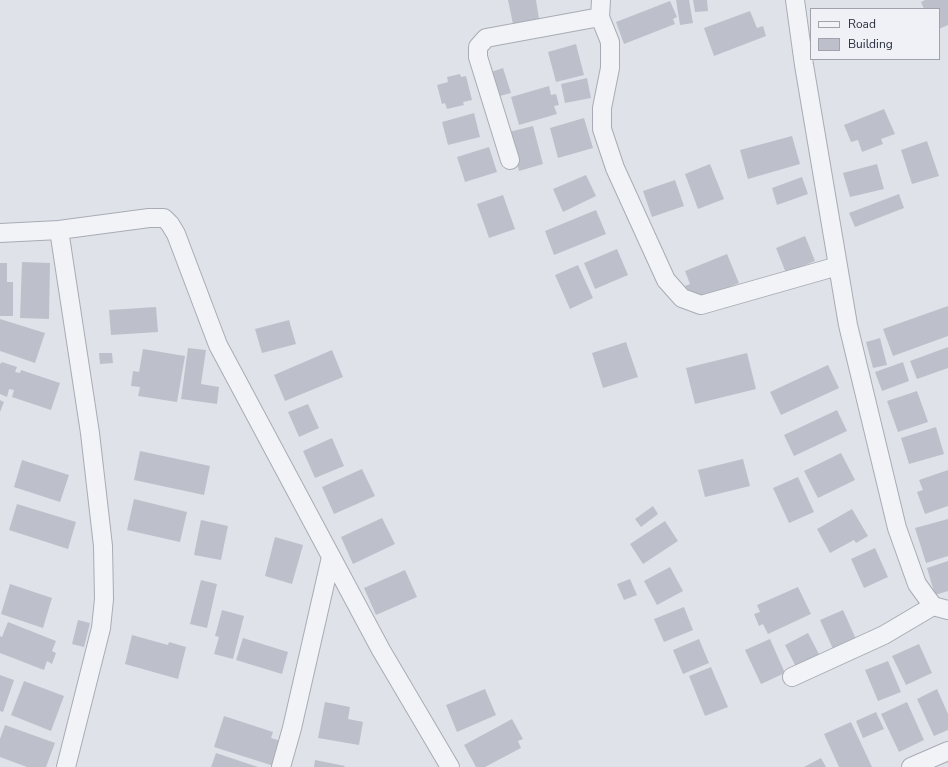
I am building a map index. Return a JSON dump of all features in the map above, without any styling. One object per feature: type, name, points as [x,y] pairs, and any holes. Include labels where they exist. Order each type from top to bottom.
[{"type":"street","points":[[792,677],[941,608],[917,584],[897,528],[848,325],[795,0]]},
{"type":"street","points":[[510,160],[478,57],[478,47],[486,38],[600,9],[610,42],[610,68],[602,108],[602,129],[615,168],[666,280],[682,298],[701,306],[838,266]]},
{"type":"street","points":[[0,233],[59,230],[149,218],[164,218],[170,224],[176,234],[218,345],[381,650],[450,767]]},
{"type":"street","points":[[59,230],[90,441],[103,546],[104,599],[101,628],[66,767]]},
{"type":"street","points":[[281,767],[292,728],[331,557]]},
{"type":"street","points":[[911,767],[948,751]]},
{"type":"building","points":[[508,0],[536,0],[539,19],[513,24]]},
{"type":"building","points":[[676,0],[689,0],[693,23],[680,25]]},
{"type":"building","points":[[693,0],[707,0],[708,11],[695,12]]},
{"type":"building","points":[[925,0],[948,0],[948,25],[940,29],[940,8],[924,8],[921,2]]},
{"type":"building","points":[[670,1],[677,17],[673,19],[675,24],[624,44],[616,22]]},
{"type":"building","points":[[750,11],[757,28],[763,26],[766,36],[714,56],[704,28]]},
{"type":"building","points":[[576,44],[584,75],[556,82],[548,52]]},
{"type":"building","points":[[503,68],[511,93],[496,97],[488,73]]},
{"type":"building","points":[[460,74],[461,77],[466,76],[472,100],[463,102],[464,105],[447,109],[445,103],[442,104],[437,85],[448,82],[447,77]]},
{"type":"building","points":[[587,78],[591,98],[565,103],[561,84]]},
{"type":"building","points":[[549,86],[551,95],[556,94],[559,105],[554,106],[557,114],[519,125],[511,97]]},
{"type":"building","points":[[884,109],[895,134],[881,139],[883,144],[862,152],[858,140],[851,142],[844,125]]},
{"type":"building","points":[[474,113],[480,137],[448,145],[442,122]]},
{"type":"building","points":[[584,118],[593,148],[558,158],[550,128]]},
{"type":"building","points":[[533,126],[543,164],[519,171],[509,132]]},
{"type":"building","points":[[792,136],[800,164],[748,179],[740,150]]},
{"type":"building","points":[[927,141],[939,176],[912,184],[901,150]]},
{"type":"building","points":[[489,147],[497,172],[465,182],[457,157]]},
{"type":"building","points":[[710,164],[724,199],[698,209],[685,174]]},
{"type":"building","points":[[877,164],[884,189],[850,197],[843,173]]},
{"type":"building","points":[[586,175],[596,196],[563,212],[553,189]]},
{"type":"building","points":[[802,177],[808,194],[777,205],[772,188]]},
{"type":"building","points":[[675,180],[684,206],[652,217],[643,191]]},
{"type":"building","points":[[899,194],[904,208],[855,227],[849,213]]},
{"type":"building","points":[[503,195],[515,229],[489,238],[477,204]]},
{"type":"building","points":[[596,210],[606,234],[554,255],[545,231]]},
{"type":"building","points":[[805,236],[815,261],[786,273],[776,248]]},
{"type":"building","points":[[617,249],[628,275],[595,289],[584,263]]},
{"type":"building","points":[[727,254],[739,283],[696,301],[690,297],[685,286],[690,284],[685,271]]},
{"type":"building","points":[[22,262],[50,263],[49,319],[20,318]]},
{"type":"building","points":[[0,263],[7,263],[7,282],[13,282],[13,316],[0,316]]},
{"type":"building","points":[[578,265],[593,298],[570,309],[555,275]]},
{"type":"building","points":[[948,306],[948,336],[893,356],[883,329]]},
{"type":"building","points":[[156,307],[158,332],[111,335],[109,310]]},
{"type":"building","points":[[0,319],[45,333],[35,363],[0,351]]},
{"type":"building","points":[[289,320],[296,344],[262,353],[255,329]]},
{"type":"building","points":[[880,338],[887,365],[873,368],[866,342]]},
{"type":"building","points":[[626,342],[638,377],[603,388],[592,353]]},
{"type":"building","points":[[948,347],[948,368],[917,379],[910,361]]},
{"type":"building","points":[[188,348],[206,350],[201,384],[219,387],[217,404],[181,399]]},
{"type":"building","points":[[143,349],[185,356],[177,402],[138,396],[140,387],[131,386],[133,371],[139,372]]},
{"type":"building","points":[[332,350],[343,377],[285,401],[274,375]]},
{"type":"building","points":[[99,353],[112,353],[113,363],[100,364]]},
{"type":"building","points":[[747,353],[756,389],[695,404],[686,368]]},
{"type":"building","points":[[2,362],[17,367],[15,372],[20,373],[21,370],[60,383],[51,410],[12,397],[14,390],[9,389],[7,397],[0,394],[0,364]]},
{"type":"building","points":[[903,362],[909,381],[882,391],[875,372]]},
{"type":"building","points":[[828,365],[839,388],[781,415],[770,392]]},
{"type":"building","points":[[917,391],[928,422],[898,432],[887,401]]},
{"type":"building","points":[[0,400],[4,402],[0,412]]},
{"type":"building","points":[[308,404],[319,428],[299,437],[288,412]]},
{"type":"building","points":[[837,410],[847,431],[794,456],[784,435]]},
{"type":"building","points":[[936,427],[944,454],[909,464],[901,438]]},
{"type":"building","points":[[332,438],[344,466],[315,478],[303,451]]},
{"type":"building","points":[[140,451],[210,466],[204,495],[134,480]]},
{"type":"building","points":[[841,453],[855,480],[818,498],[804,471]]},
{"type":"building","points":[[743,459],[750,486],[705,497],[698,470]]},
{"type":"building","points":[[22,460],[69,475],[60,502],[14,487]]},
{"type":"building","points":[[362,469],[375,496],[334,514],[322,487]]},
{"type":"building","points":[[948,470],[948,506],[925,514],[917,492],[923,490],[919,480]]},
{"type":"building","points":[[798,477],[814,512],[789,523],[773,488]]},
{"type":"building","points":[[134,499],[187,512],[180,542],[127,530]]},
{"type":"building","points":[[17,504],[76,522],[68,549],[9,530]]},
{"type":"building","points":[[653,506],[658,514],[641,527],[635,519]]},
{"type":"building","points":[[852,509],[868,536],[856,543],[854,540],[830,553],[817,529]]},
{"type":"building","points":[[382,518],[395,544],[353,564],[341,537]]},
{"type":"building","points":[[948,519],[948,556],[926,563],[915,528]]},
{"type":"building","points":[[201,520],[228,526],[221,560],[194,555]]},
{"type":"building","points":[[665,521],[678,541],[643,564],[630,544]]},
{"type":"building","points":[[275,537],[303,545],[292,584],[265,576]]},
{"type":"building","points":[[875,548],[888,577],[864,588],[851,559]]},
{"type":"building","points":[[948,561],[948,591],[935,595],[927,568]]},
{"type":"building","points":[[670,567],[683,591],[657,605],[644,581]]},
{"type":"building","points":[[405,570],[417,597],[376,615],[364,588]]},
{"type":"building","points":[[630,579],[637,595],[624,600],[617,584]]},
{"type":"building","points":[[201,580],[217,584],[207,628],[190,624]]},
{"type":"building","points":[[10,584],[52,598],[43,628],[1,614]]},
{"type":"building","points":[[798,587],[811,614],[768,634],[763,624],[759,626],[754,614],[760,612],[757,605]]},
{"type":"building","points":[[684,607],[693,630],[664,642],[654,619]]},
{"type":"building","points":[[222,610],[244,616],[233,659],[214,654],[219,637],[215,636]]},
{"type":"building","points":[[843,610],[856,639],[833,649],[820,620]]},
{"type":"building","points":[[78,620],[90,623],[84,647],[72,644]]},
{"type":"building","points":[[8,622],[56,641],[52,651],[56,653],[52,664],[47,661],[44,670],[0,653],[0,636],[2,637]]},
{"type":"building","points":[[808,633],[820,656],[796,667],[785,645]]},
{"type":"building","points":[[132,635],[168,645],[169,642],[186,647],[178,679],[125,664]]},
{"type":"building","points":[[243,638],[288,652],[282,674],[236,660]]},
{"type":"building","points":[[699,639],[709,663],[683,674],[673,650]]},
{"type":"building","points":[[770,639],[785,673],[761,684],[745,650]]},
{"type":"building","points":[[919,644],[932,673],[906,685],[892,656]]},
{"type":"building","points":[[888,661],[901,692],[878,701],[865,670]]},
{"type":"building","points":[[711,667],[728,707],[705,716],[689,676]]},
{"type":"building","points":[[0,675],[14,680],[3,712],[0,711]]},
{"type":"building","points":[[24,681],[64,696],[51,731],[11,715]]},
{"type":"building","points":[[485,689],[496,715],[457,732],[446,705]]},
{"type":"building","points":[[937,689],[948,714],[948,730],[934,736],[917,699]]},
{"type":"building","points":[[325,702],[350,707],[348,719],[363,722],[359,745],[318,738]]},
{"type":"building","points":[[907,702],[924,740],[899,752],[881,714]]},
{"type":"building","points":[[876,712],[884,729],[863,738],[856,721]]},
{"type":"building","points":[[224,716],[273,732],[271,738],[284,742],[277,767],[214,747]]},
{"type":"building","points":[[512,719],[523,739],[518,741],[521,748],[485,767],[476,767],[464,745]]},
{"type":"building","points":[[851,722],[872,767],[839,767],[824,734]]},
{"type":"building","points":[[5,725],[55,743],[46,767],[27,767],[0,757],[0,739]]},
{"type":"building","points":[[216,753],[258,767],[211,767]]},
{"type":"building","points":[[821,758],[826,767],[804,767]]},
{"type":"building","points":[[315,760],[345,766],[314,767]]}]
